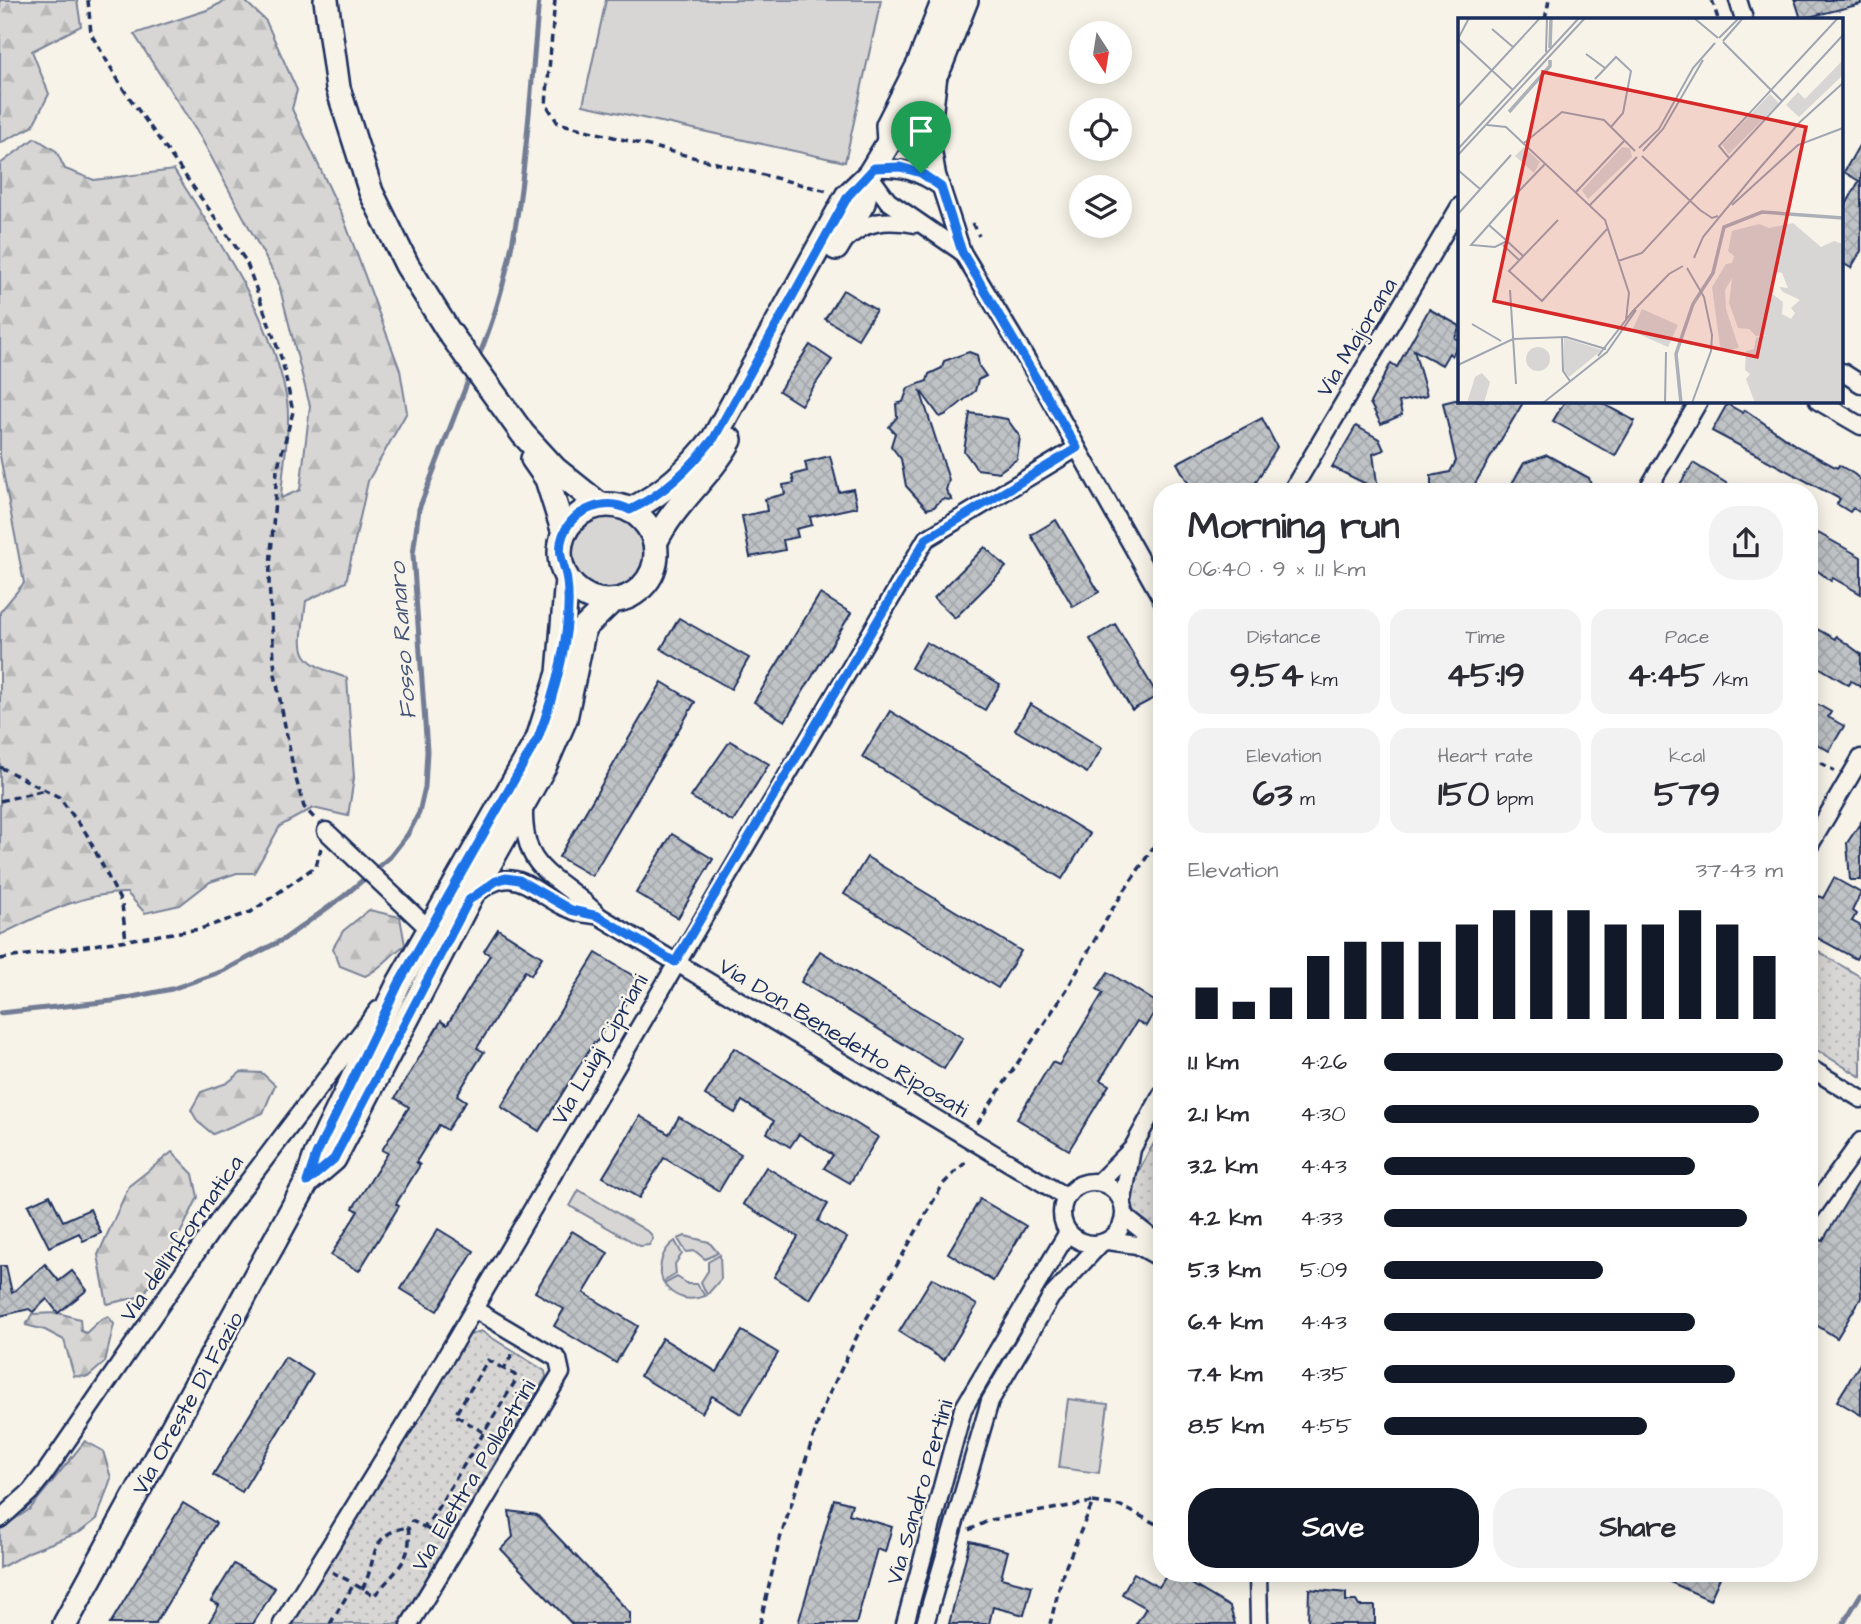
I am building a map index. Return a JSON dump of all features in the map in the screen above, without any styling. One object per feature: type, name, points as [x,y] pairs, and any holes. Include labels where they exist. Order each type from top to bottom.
[{"type":"main road","points":[[326,0],[338,88],[371,192],[407,265],[447,329],[523,434],[555,469],[600,505]]},
{"type":"main road","points":[[889,142],[888,125],[919,64],[944,0]]},
{"type":"main road","points":[[630,510],[663,491],[696,461],[714,438],[848,196],[871,171],[889,142],[904,131],[940,66],[965,0]]},
{"type":"main road","points":[[655,543],[677,506],[728,445],[863,203],[871,171]]},
{"type":"main road","points":[[523,434],[533,460],[547,479],[564,533]]},
{"type":"main road","points":[[600,505],[613,505],[630,510],[646,523],[655,543],[656,560],[646,583],[625,598],[612,601],[587,596],[567,579],[559,556],[564,533],[575,518],[600,505]]},
{"type":"main road","name":"Via Oreste Di Fazio","points":[[65,1624],[307,1182],[316,1155],[399,983],[538,738],[559,673],[567,579]]},
{"type":"main road","name":"Via Oreste Di Fazio","points":[[307,1182],[334,1159],[469,900],[524,803],[565,719],[584,628],[612,601]]},
{"type":"street","points":[[1738,0],[1744,18]]},
{"type":"street","points":[[940,66],[931,139],[941,187],[962,252],[1153,583]]},
{"type":"street","points":[[941,187],[921,173],[900,167],[871,171],[888,201],[962,252]]},
{"type":"street","name":"Via Majorana","points":[[1296,483],[1458,209]]},
{"type":"street","points":[[836,248],[856,230],[878,220],[920,225]]},
{"type":"street","points":[[1843,373],[1861,384]]},
{"type":"street","points":[[1651,483],[1698,402]]},
{"type":"street","points":[[1820,402],[1861,426]]},
{"type":"street","name":"Via Luigi Cipriani","points":[[282,1624],[474,1309],[675,962],[926,539],[1077,448]]},
{"type":"street","points":[[1818,831],[1861,758]]},
{"type":"street","points":[[524,803],[525,841],[536,863],[584,900],[598,916]]},
{"type":"street","points":[[326,831],[429,929]]},
{"type":"street","points":[[469,900],[486,885],[506,878],[529,885],[571,910],[598,916]]},
{"type":"street","name":"Via Don Benedetto Riposati","points":[[598,916],[1066,1197]]},
{"type":"street","name":"Via dell'Informatica","points":[[0,1519],[30,1492],[45,1473],[221,1217],[399,983]]},
{"type":"street","points":[[1818,1073],[1861,1099]]},
{"type":"street","points":[[1099,1182],[1132,1149],[1153,1110]]},
{"type":"street","points":[[1818,1201],[1861,1141]]},
{"type":"street","points":[[1104,1242],[1122,1227],[1125,1217],[1123,1200],[1132,1149]]},
{"type":"street","points":[[1123,1200],[1117,1192],[1099,1182],[1080,1184],[1066,1197],[1062,1214],[1068,1232],[1082,1242],[1137,1245],[1153,1254]]},
{"type":"street","points":[[1125,1217],[1153,1240]]},
{"type":"street","name":"Via Sandro Pertini","points":[[905,1624],[963,1409],[1068,1232]]},
{"type":"street","name":"Via Sandro Pertini","points":[[925,1624],[990,1401],[1051,1297],[1104,1242]]},
{"type":"street","name":"Via Elettra Pollastrini","points":[[410,1624],[561,1373],[558,1359],[474,1309]]},
{"type":"street","points":[[1258,1582],[1259,1624]]},
{"type":"path","points":[[0,959],[200,929],[251,912],[316,866],[326,831],[304,807],[275,674],[269,582],[274,508],[277,470],[293,412],[282,360],[246,261],[124,90],[91,34],[88,0]]},
{"type":"path","points":[[555,0],[546,104],[558,123],[848,196]]},
{"type":"path","points":[[1545,18],[1549,0]]},
{"type":"path","points":[[1712,0],[1718,18]]},
{"type":"path","points":[[1818,762],[1849,779]]},
{"type":"path","points":[[0,767],[59,797],[86,833],[122,904],[126,942]]},
{"type":"path","points":[[0,801],[45,789]]},
{"type":"path","points":[[968,1138],[1067,989],[1113,908],[1153,848]]},
{"type":"path","points":[[761,1624],[783,1527],[823,1408],[860,1330],[943,1184],[968,1160]]},
{"type":"path","points":[[503,1369],[514,1351]]},
{"type":"path","points":[[424,1527],[516,1380],[515,1375],[488,1360],[455,1415],[483,1432]]},
{"type":"path","points":[[1051,1624],[1063,1573],[1093,1502]]},
{"type":"path","points":[[950,1538],[990,1520],[1093,1502],[1121,1506],[1153,1522]]},
{"type":"path","points":[[362,1588],[370,1575],[373,1552],[387,1534],[408,1527],[412,1521],[449,1541]]},
{"type":"path","points":[[326,1569],[374,1596],[402,1566],[410,1548],[408,1527]]},
{"type":"path","points":[[330,1624],[354,1584]]},
{"type":"green space","points":[[0,0],[77,0],[81,26],[32,51],[49,94],[32,127],[0,143]]},
{"type":"green space","points":[[227,0],[244,0],[266,21],[297,90],[292,109],[343,217],[400,370],[407,412],[368,481],[346,582],[306,601],[302,632],[304,652],[317,666],[347,678],[354,778],[348,816],[313,808],[280,826],[254,873],[237,873],[210,882],[180,905],[145,913],[127,893],[94,896],[62,906],[0,935],[0,612],[24,583],[0,456],[0,164],[35,138],[56,151],[65,169],[94,180],[174,170],[226,252],[269,339],[280,370],[288,412],[281,498],[300,490],[310,406],[278,281],[201,138],[134,34],[207,10]]},
{"type":"green space","points":[[606,0],[881,0],[845,162],[583,105]]},
{"type":"green space","points":[[608,515],[629,521],[639,531],[645,552],[639,573],[629,583],[608,589],[587,583],[577,573],[571,552],[577,531],[587,521]]},
{"type":"green space","points":[[369,910],[400,917],[405,945],[365,976],[340,966],[333,948],[343,931]]},
{"type":"green space","points":[[1818,952],[1861,977],[1861,1077],[1818,1051]]},
{"type":"green space","points":[[241,1072],[262,1073],[275,1085],[263,1113],[213,1134],[198,1122],[191,1110],[201,1092],[227,1083]]},
{"type":"green space","points":[[1153,1146],[1153,1229],[1135,1213],[1132,1200],[1133,1186]]},
{"type":"green space","points":[[172,1152],[193,1174],[198,1197],[180,1234],[143,1296],[107,1304],[98,1255],[129,1186]]},
{"type":"green space","points":[[579,1190],[650,1233],[653,1239],[649,1245],[640,1246],[570,1206]]},
{"type":"green space","points":[[685,1236],[709,1242],[718,1253],[705,1259],[695,1251],[686,1252],[678,1239]]},
{"type":"green space","points":[[675,1241],[682,1254],[675,1264],[676,1274],[663,1282],[662,1259]]},
{"type":"green space","points":[[720,1255],[721,1279],[707,1295],[701,1282],[708,1271],[708,1262]]},
{"type":"green space","points":[[677,1277],[688,1284],[697,1284],[705,1296],[688,1299],[672,1293],[664,1284]]},
{"type":"green space","points":[[58,1313],[80,1319],[81,1331],[86,1333],[108,1316],[114,1324],[105,1362],[88,1377],[74,1376],[64,1340],[45,1330],[26,1325],[32,1314]]},
{"type":"green space","points":[[481,1331],[545,1371],[546,1377],[399,1624],[293,1624],[464,1337]]},
{"type":"green space","points":[[1068,1399],[1108,1404],[1099,1473],[1059,1468]]},
{"type":"green space","points":[[85,1441],[103,1451],[111,1478],[97,1519],[80,1532],[29,1552],[0,1568],[0,1529],[30,1509]]},
{"type":"building","points":[[1795,0],[1861,0],[1861,4],[1801,18]]},
{"type":"building","points":[[1861,142],[1861,251],[1851,268],[1843,264],[1843,210],[1859,181],[1844,172]]},
{"type":"building","points":[[843,290],[876,310],[858,339],[825,319]]},
{"type":"building","points":[[1429,309],[1458,325],[1455,338],[1458,345],[1452,356],[1449,353],[1442,365],[1414,350],[1427,396],[1399,402],[1402,415],[1381,424],[1370,403],[1391,363],[1397,367]]},
{"type":"building","points":[[810,345],[832,360],[801,405],[779,391]]},
{"type":"building","points":[[969,352],[977,355],[979,366],[986,376],[978,380],[975,391],[947,414],[940,417],[920,390],[949,480],[946,490],[952,500],[942,499],[934,507],[927,509],[906,486],[901,459],[891,446],[895,433],[889,427],[897,417],[896,404],[903,402],[908,388],[927,381],[929,374],[942,368],[944,361]]},
{"type":"building","points":[[1455,400],[1523,402],[1475,483],[1431,483],[1431,476],[1450,472],[1456,461],[1443,403]]},
{"type":"building","points":[[1564,402],[1600,402],[1635,421],[1615,456],[1553,421]]},
{"type":"building","points":[[1727,404],[1743,413],[1745,410],[1798,447],[1837,468],[1839,465],[1861,480],[1861,513],[1853,508],[1850,512],[1837,504],[1840,499],[1818,487],[1818,483],[1810,483],[1712,431]]},
{"type":"building","points":[[970,413],[1007,419],[1020,437],[1017,459],[999,472],[977,469],[964,451]]},
{"type":"building","points":[[1262,418],[1277,447],[1255,483],[1188,483],[1177,463]]},
{"type":"building","points":[[1356,426],[1379,439],[1384,450],[1373,454],[1377,483],[1364,483],[1332,467]]},
{"type":"building","points":[[1547,455],[1589,478],[1590,483],[1512,483],[1524,463]]},
{"type":"building","points":[[830,456],[839,492],[853,489],[857,507],[810,517],[812,525],[796,529],[798,537],[783,540],[785,550],[750,557],[742,516],[767,511],[765,499],[785,494],[783,485],[794,483],[792,475],[807,471],[805,462]]},
{"type":"building","points":[[1693,463],[1726,483],[1681,483]]},
{"type":"building","points":[[1056,520],[1099,592],[1073,607],[1031,535]]},
{"type":"building","points":[[1818,533],[1861,557],[1861,594],[1833,578],[1831,581],[1818,571]]},
{"type":"building","points":[[985,547],[1006,567],[955,618],[934,598]]},
{"type":"building","points":[[820,594],[851,613],[785,721],[754,702]]},
{"type":"building","points":[[679,618],[749,658],[731,689],[661,649]]},
{"type":"building","points":[[1115,624],[1153,688],[1153,699],[1132,710],[1090,639]]},
{"type":"building","points":[[1818,629],[1835,639],[1836,636],[1861,654],[1861,687],[1851,681],[1849,685],[1818,667]]},
{"type":"building","points":[[926,642],[1000,684],[985,710],[911,668]]},
{"type":"building","points":[[662,682],[695,702],[592,876],[559,857]]},
{"type":"building","points":[[1030,704],[1102,748],[1087,773],[1015,730]]},
{"type":"building","points":[[1818,705],[1831,712],[1828,717],[1844,726],[1829,751],[1818,745]]},
{"type":"building","points":[[890,711],[1090,834],[1062,879],[862,757]]},
{"type":"building","points":[[730,741],[769,764],[733,822],[691,797]]},
{"type":"building","points":[[1861,822],[1861,880],[1850,880],[1847,843]]},
{"type":"building","points":[[672,834],[713,859],[678,918],[636,893]]},
{"type":"building","points":[[867,857],[1021,951],[998,988],[844,894]]},
{"type":"building","points":[[1834,878],[1861,893],[1852,911],[1856,914],[1852,921],[1861,926],[1861,950],[1856,959],[1818,938],[1818,896],[1823,898]]},
{"type":"building","points":[[498,929],[542,957],[531,975],[525,971],[477,1048],[484,1052],[457,1095],[466,1101],[447,1130],[439,1125],[416,1162],[420,1165],[396,1204],[399,1206],[359,1271],[331,1255],[358,1211],[353,1208],[388,1153],[382,1150],[409,1107],[395,1098],[441,1021],[447,1025],[490,955],[484,951]]},
{"type":"building","points":[[820,951],[963,1038],[944,1069],[801,982]]},
{"type":"building","points":[[596,953],[640,980],[611,1027],[607,1025],[596,1043],[594,1042],[539,1131],[501,1107]]},
{"type":"building","points":[[1108,972],[1153,1000],[1153,1014],[1146,1026],[1137,1021],[1100,1080],[1109,1085],[1069,1150],[1017,1119],[1052,1062],[1059,1065],[1103,993],[1097,989]]},
{"type":"building","points":[[734,1048],[878,1137],[850,1183],[824,1168],[833,1155],[799,1134],[790,1147],[767,1133],[774,1121],[742,1101],[735,1113],[705,1095]]},
{"type":"building","points":[[640,1116],[669,1134],[679,1117],[741,1154],[719,1191],[664,1158],[639,1198],[603,1177]]},
{"type":"building","points":[[766,1167],[828,1204],[818,1221],[847,1238],[810,1299],[774,1277],[798,1237],[743,1204]]},
{"type":"building","points":[[1861,1178],[1861,1298],[1837,1338],[1818,1326],[1818,1237],[1823,1240]]},
{"type":"building","points":[[50,1195],[63,1221],[90,1209],[101,1233],[83,1241],[79,1233],[49,1247],[28,1205]]},
{"type":"building","points":[[980,1199],[1026,1226],[993,1281],[948,1253]]},
{"type":"building","points":[[438,1229],[474,1251],[437,1311],[401,1289]]},
{"type":"building","points":[[572,1231],[608,1253],[584,1293],[638,1326],[616,1363],[554,1326],[564,1309],[535,1292]]},
{"type":"building","points":[[45,1264],[59,1281],[72,1271],[87,1290],[58,1313],[47,1299],[33,1312],[29,1309],[0,1316],[0,1266],[6,1266],[12,1293]]},
{"type":"building","points":[[932,1278],[977,1305],[944,1360],[899,1332]]},
{"type":"building","points":[[742,1331],[778,1353],[741,1414],[712,1396],[702,1413],[640,1376],[662,1338],[717,1372]]},
{"type":"building","points":[[285,1357],[313,1374],[242,1492],[213,1475]]},
{"type":"building","points":[[1861,1362],[1861,1415],[1837,1401]]},
{"type":"building","points":[[834,1499],[852,1504],[849,1514],[892,1527],[885,1552],[877,1549],[856,1624],[798,1624]]},
{"type":"building","points":[[183,1503],[216,1523],[155,1624],[110,1624]]},
{"type":"building","points":[[509,1511],[537,1515],[630,1613],[630,1624],[572,1624],[501,1549],[513,1537]]},
{"type":"building","points":[[970,1541],[1008,1551],[1001,1578],[1032,1586],[1024,1615],[993,1607],[989,1624],[949,1624]]},
{"type":"building","points":[[234,1564],[275,1588],[253,1624],[208,1624],[219,1605],[211,1601]]},
{"type":"building","points":[[1134,1573],[1159,1587],[1162,1582],[1191,1582],[1230,1607],[1235,1624],[1136,1624],[1146,1608],[1122,1594]]},
{"type":"building","points":[[1670,1582],[1718,1582],[1710,1600]]},
{"type":"building","points":[[1309,1589],[1346,1593],[1346,1601],[1356,1601],[1359,1606],[1375,1606],[1375,1624],[1308,1624]]},
{"type":"waterway","name":"Fosso Ranaro","points":[[478,358],[494,316],[515,227],[527,136],[539,0]]},
{"type":"waterway","name":"Fosso Ranaro","points":[[0,1013],[112,1001],[172,989],[223,971],[284,939],[344,896],[390,857],[408,834],[419,813],[425,787],[427,751],[413,554],[419,509],[471,373]]},
{"type":"waterway","points":[[1843,1624],[1861,1594]]},
{"type":"route","points":[[900,167],[921,173],[941,187],[962,252],[1077,448],[926,539],[675,962],[598,916],[571,910],[519,880],[506,878],[486,885],[469,900],[334,1159],[307,1182],[316,1155],[399,983],[538,738],[553,699],[564,642],[567,579],[559,556],[564,533],[575,518],[591,508],[613,505],[630,510],[651,500],[696,461],[714,438],[848,196],[874,168],[900,167]]}]
